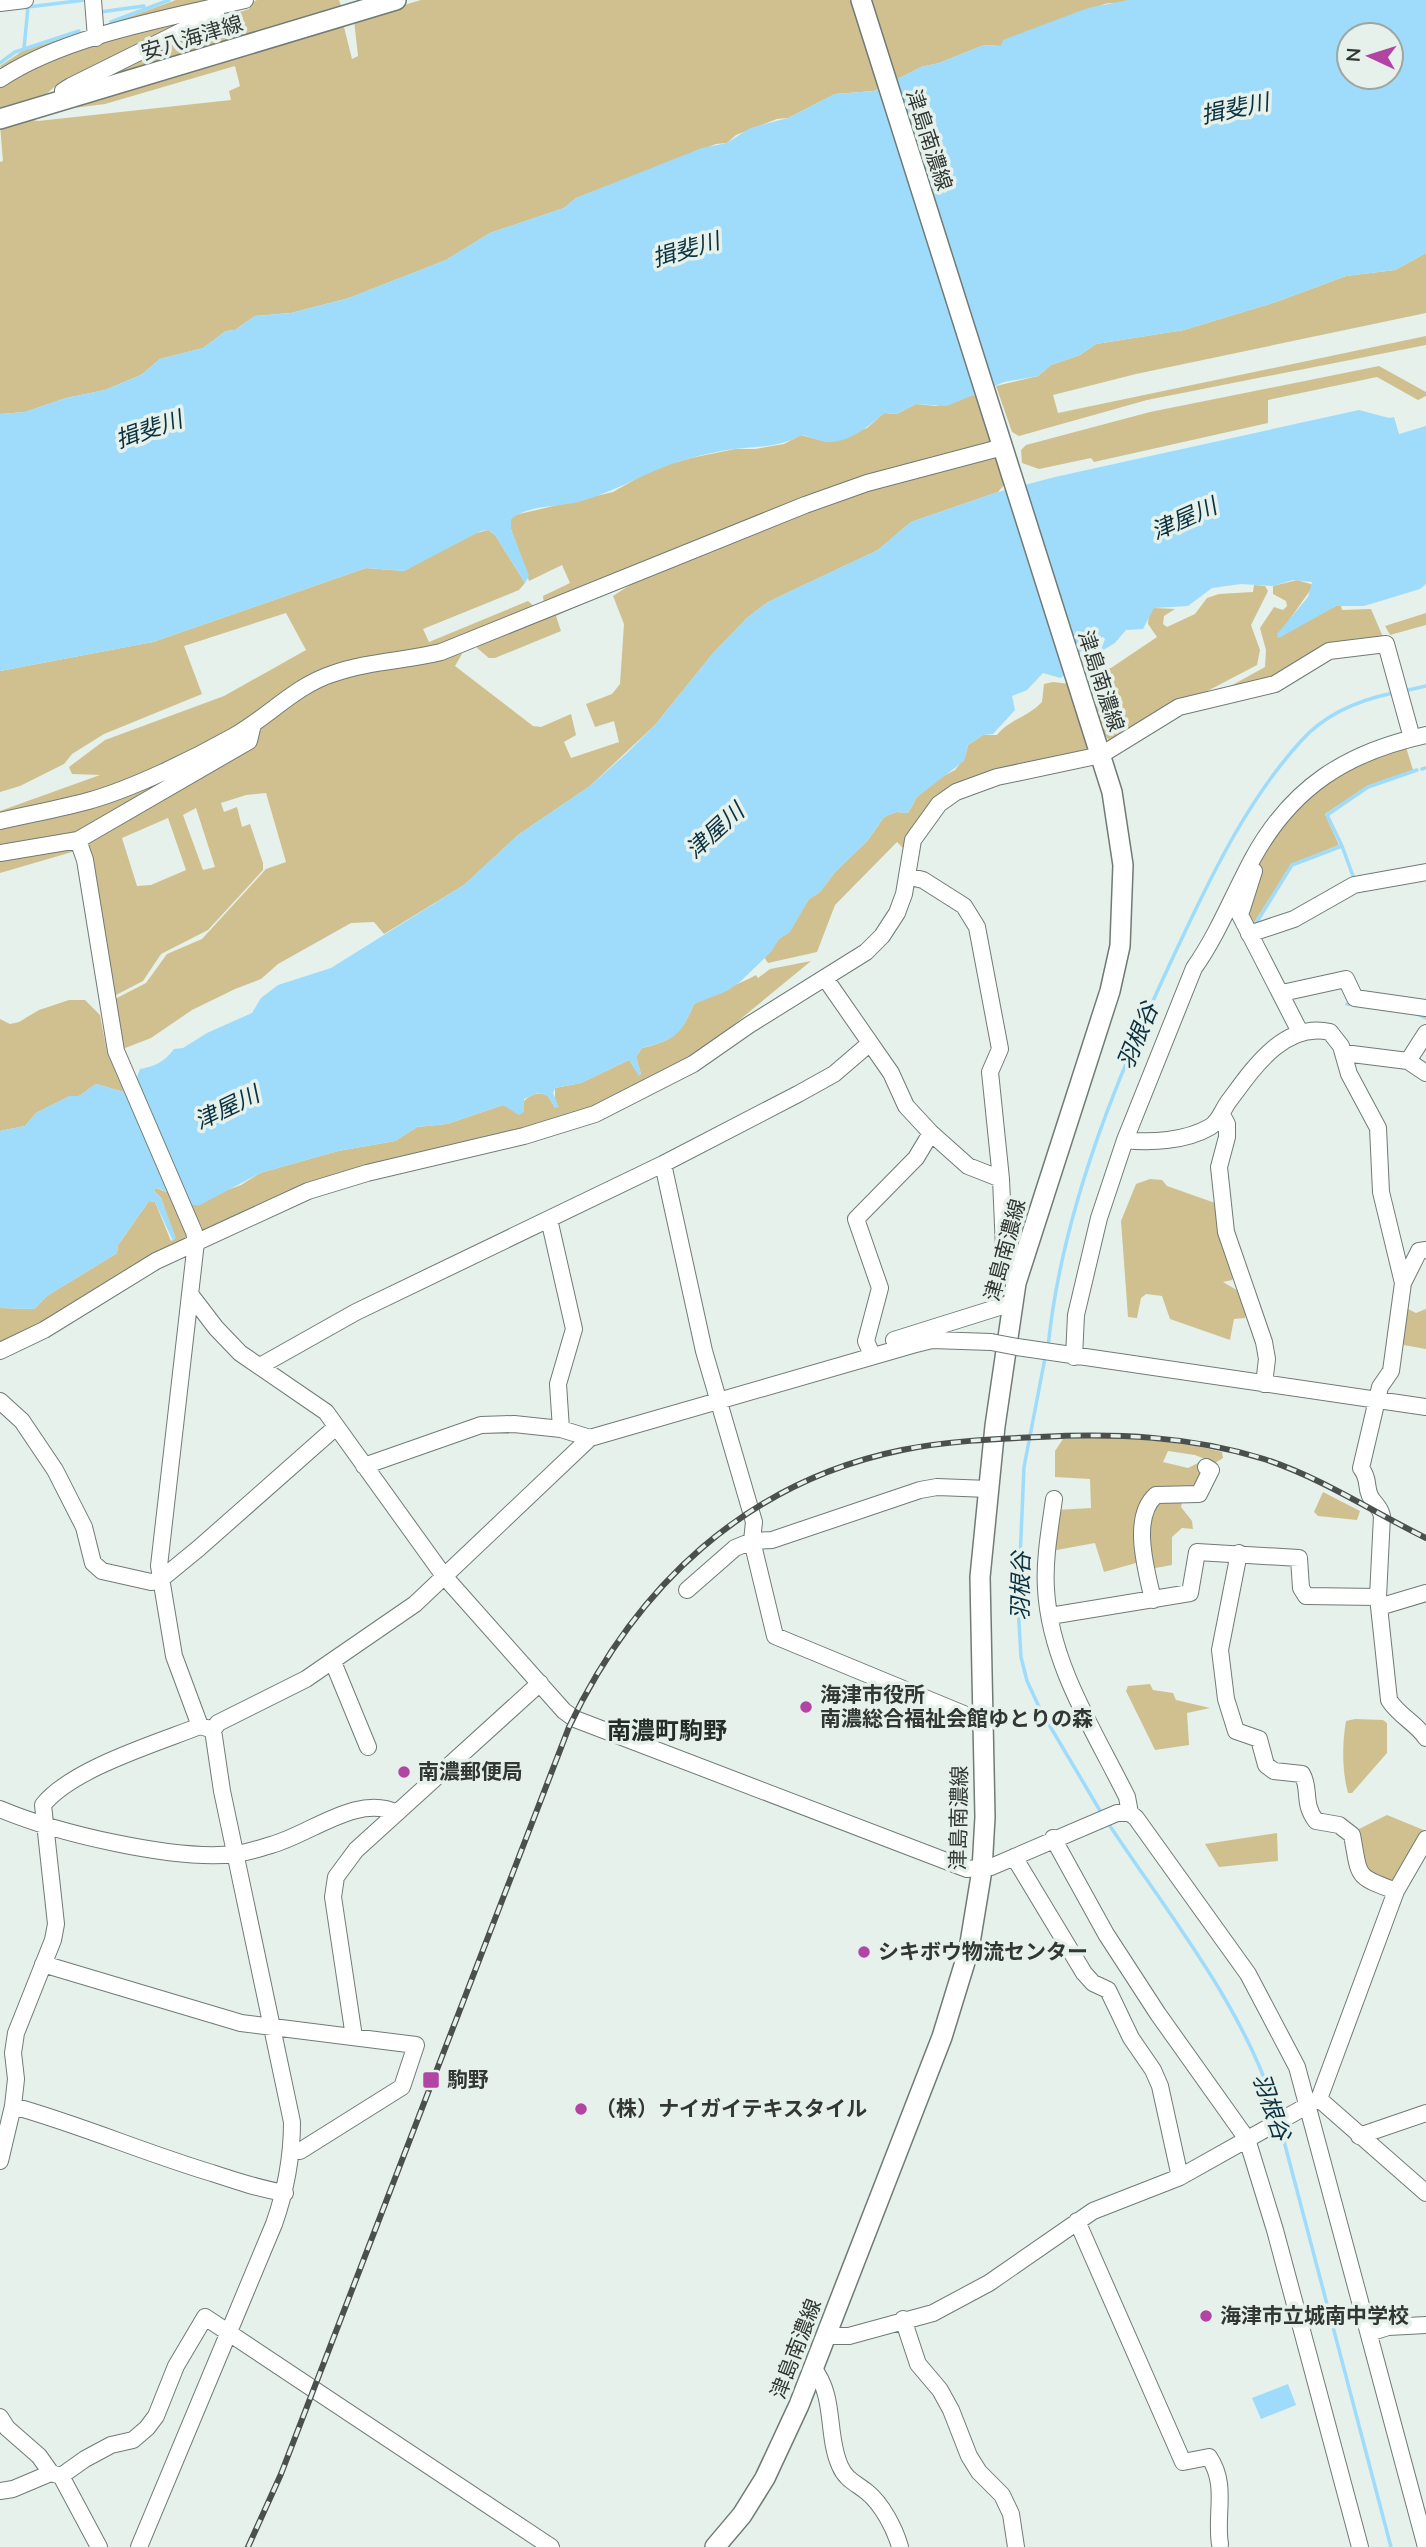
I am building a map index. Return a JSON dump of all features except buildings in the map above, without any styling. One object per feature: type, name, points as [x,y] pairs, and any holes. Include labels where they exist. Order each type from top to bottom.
[{"type":"main road","name":"安八海津線","points":[[0,119],[396,0]]},
{"type":"main road","name":"津島南濃線","points":[[715,2547],[742,2515],[765,2478],[813,2368],[942,2036],[968,1949],[982,1870],[980,1577],[1014,1293],[1110,991],[1120,946],[1124,888],[1120,831],[1101,755],[861,0]]},
{"type":"street","points":[[0,4],[25,0]]},
{"type":"street","points":[[93,0],[96,38]]},
{"type":"street","points":[[0,79],[28,60],[96,38],[245,0]]},
{"type":"street","points":[[64,99],[63,91],[71,86],[245,0]]},
{"type":"street","points":[[0,821],[91,800],[139,781],[253,724],[303,688],[330,674],[371,662],[407,660],[441,652],[805,505],[867,483],[1003,447]]},
{"type":"street","points":[[0,1351],[44,1330],[195,1237],[307,1191],[368,1172],[524,1136],[594,1114],[693,1064],[749,1025],[866,952],[882,936],[897,913],[913,840],[939,804],[956,792],[997,777],[1101,755],[1178,707],[1275,684],[1329,652],[1386,644],[1416,734],[1349,760],[1307,788],[1274,822],[1253,859],[1206,951],[1194,968],[1125,1140],[1099,1218],[1081,1290],[1070,1356]]},
{"type":"street","points":[[0,853],[78,839],[249,741],[253,724]]},
{"type":"street","points":[[78,839],[85,860],[100,947],[98,954],[121,1064],[195,1237],[160,1580],[174,1656],[212,1741],[292,2122],[292,2148],[285,2193],[139,2547]]},
{"type":"street","points":[[1253,859],[1253,879],[1240,915],[1300,1032]]},
{"type":"street","points":[[1249,934],[1294,919],[1354,885],[1426,872]]},
{"type":"street","points":[[872,1355],[888,1342],[1014,1293],[1005,1271],[1001,1178],[990,1072],[1000,1049],[977,927],[973,916],[964,906],[923,880],[907,876]]},
{"type":"street","points":[[825,978],[891,1073],[906,1106],[968,1166],[1001,1178]]},
{"type":"street","points":[[1282,993],[1346,979],[1355,998],[1426,1008]]},
{"type":"street","points":[[1125,1140],[1141,1142],[1173,1138],[1210,1127],[1222,1115],[1231,1098],[1267,1052],[1300,1032],[1330,1032],[1343,1053],[1349,1074],[1378,1128],[1381,1192],[1404,1283]]},
{"type":"street","points":[[1408,1061],[1426,1033]]},
{"type":"street","points":[[260,1366],[356,1312],[663,1164],[834,1074],[869,1044]]},
{"type":"street","points":[[1343,1053],[1408,1061],[1426,1073]]},
{"type":"street","points":[[1222,1115],[1227,1124],[1227,1137],[1219,1167],[1226,1232],[1264,1342],[1267,1359],[1264,1384]]},
{"type":"street","points":[[872,1355],[866,1341],[880,1288],[856,1219],[916,1158],[931,1133]]},
{"type":"street","points":[[663,1164],[687,1283],[718,1402],[751,1505],[754,1522],[752,1541],[775,1636],[983,1722]]},
{"type":"street","points":[[549,1219],[574,1329],[558,1384],[561,1429]]},
{"type":"street","points":[[1426,1250],[1419,1251],[1404,1283],[1391,1371],[1380,1387],[1361,1468],[1368,1478],[1370,1495],[1381,1508],[1382,1516],[1379,1602],[1389,1700],[1396,1713],[1422,1731],[1426,1738]]},
{"type":"street","points":[[190,1294],[216,1328],[240,1353],[326,1412],[444,1576],[564,1711],[582,1723],[967,1869],[982,1870],[1061,1835],[1123,1813]]},
{"type":"street","points":[[0,2161],[13,2106],[16,2079],[13,2053],[16,2033],[56,1924],[43,1805],[51,1796],[111,1760],[218,1723],[333,1662],[405,1611],[590,1438],[872,1355],[932,1340],[991,1342],[1070,1356],[1426,1407]]},
{"type":"street","points":[[0,1401],[22,1421],[55,1470],[85,1528],[93,1563],[97,1568],[151,1582],[160,1580],[336,1427]]},
{"type":"street","points":[[364,1466],[481,1425],[514,1424],[561,1429],[590,1438]]},
{"type":"street","points":[[1153,1600],[1140,1542],[1150,1500],[1156,1495],[1199,1494],[1211,1470],[1206,1467]]},
{"type":"street","points":[[687,1590],[735,1548],[752,1541],[772,1540],[920,1490],[937,1487],[989,1489]]},
{"type":"street","points":[[1054,1499],[1046,1589],[1050,1616],[1070,1683],[1127,1797],[1123,1813]]},
{"type":"street","points":[[1050,1616],[1190,1594],[1197,1552],[1298,1558],[1301,1588],[1306,1596],[1379,1602],[1426,1593]]},
{"type":"street","points":[[1239,1553],[1220,1650],[1226,1699],[1236,1731],[1259,1739],[1262,1758],[1274,1771],[1301,1774],[1306,1781],[1305,1803],[1316,1821],[1346,1829],[1352,1835],[1359,1874],[1364,1880],[1396,1891]]},
{"type":"street","points":[[333,1662],[368,1747]]},
{"type":"street","points":[[354,2037],[333,1897],[336,1877],[343,1864],[540,1683]]},
{"type":"street","points":[[0,1809],[44,1823],[151,1849],[235,1854],[275,1844],[342,1816],[373,1807],[397,1813]]},
{"type":"street","points":[[1123,1813],[1145,1827],[1248,1973],[1297,2067],[1310,2104],[1426,2547]]},
{"type":"street","points":[[1061,1835],[1121,1957],[1252,2135],[1360,2547]]},
{"type":"street","points":[[826,2336],[849,2336],[903,2319],[933,2313],[989,2283],[1093,2211],[1180,2176],[1310,2104],[1396,1891],[1426,1839]]},
{"type":"street","points":[[1014,1857],[1084,1973],[1093,1983],[1108,1990],[1131,2038],[1153,2070],[1160,2086],[1180,2176]]},
{"type":"street","points":[[43,1964],[228,2019],[271,2028],[416,2045],[402,2087],[300,2151],[292,2148]]},
{"type":"street","points":[[1310,2104],[1359,2136],[1426,2193]]},
{"type":"street","points":[[13,2106],[68,2122],[169,2160],[264,2190],[285,2193]]},
{"type":"street","points":[[1359,2136],[1426,2113]]},
{"type":"street","points":[[1077,2221],[1183,2462],[1209,2457],[1213,2463],[1222,2500],[1217,2527],[1220,2544]]},
{"type":"street","points":[[0,2491],[56,2475],[111,2445],[133,2440],[156,2416],[176,2366],[205,2317],[551,2547]]},
{"type":"street","points":[[903,2319],[918,2364],[940,2390],[979,2472],[1002,2495],[1011,2514],[1016,2547]]},
{"type":"street","points":[[1369,2333],[1388,2327],[1426,2325]]},
{"type":"street","points":[[813,2368],[822,2379],[829,2403],[834,2451],[841,2470],[881,2508],[900,2547]]},
{"type":"street","points":[[0,2417],[7,2428],[56,2475],[99,2547]]},
{"type":"shaded area","points":[[176,0],[223,0],[104,26]]},
{"type":"shaded area","points":[[257,0],[339,0],[343,11],[69,93],[222,18],[249,9],[248,4]]},
{"type":"shaded area","points":[[421,0],[1129,0],[1077,13],[1004,40],[1001,46],[984,45],[939,63],[921,67],[874,91],[835,94],[788,118],[777,119],[736,135],[727,143],[716,144],[576,198],[564,208],[490,233],[446,260],[349,298],[291,313],[255,316],[235,330],[226,331],[203,348],[160,359],[141,375],[105,390],[66,398],[25,412],[0,414],[0,162],[3,161],[0,125],[22,118],[38,121],[231,100],[229,91],[240,86],[235,66],[105,104],[42,112],[343,23],[352,59],[358,56],[354,20]]},
{"type":"shaded area","points":[[209,13],[53,88],[38,102],[0,113],[0,84],[28,64]]},
{"type":"shaded area","points":[[90,30],[92,36],[3,72],[0,66],[24,50]]},
{"type":"shaded area","points":[[1426,253],[1426,313],[1136,374],[1053,395],[1058,413],[1426,336],[1426,345],[1147,400],[1019,436],[1012,432],[996,386],[1038,376],[1051,365],[1080,355],[1096,344],[1184,330],[1276,302],[1346,276],[1395,270]]},
{"type":"shaded area","points":[[1379,366],[1426,392],[1426,396],[1418,400],[1377,377],[1268,400],[1268,423],[1094,462],[1091,458],[1039,469],[1022,463],[1021,450],[1026,445],[1150,412]]},
{"type":"shaded area","points":[[984,392],[996,437],[989,446],[544,605],[543,596],[570,583],[562,565],[529,581],[511,529],[511,519],[515,515],[613,492],[653,469],[691,458],[735,449],[784,444],[801,435],[827,442],[867,428],[884,413],[897,414],[916,404],[936,406]]},
{"type":"shaded area","points":[[995,454],[1010,478],[998,492],[911,522],[878,550],[768,602],[748,617],[714,652],[655,725],[590,786],[518,835],[464,885],[384,934],[374,922],[351,923],[278,964],[261,979],[192,1010],[151,1038],[120,1050],[113,1000],[146,983],[167,954],[202,939],[266,869],[286,862],[266,793],[246,795],[221,803],[224,812],[237,807],[242,827],[250,824],[263,870],[208,930],[161,954],[143,981],[114,996],[86,840],[304,691],[372,665],[407,667],[459,650],[462,654],[455,666],[533,726],[541,727],[571,714],[576,735],[564,742],[571,758],[619,742],[614,721],[595,727],[586,704],[612,694],[620,684],[624,624],[613,596],[652,571],[808,507]],"holes":[[[196,808],[215,867],[203,870],[183,815]],[[168,818],[186,870],[151,885],[137,886],[122,838]]]},
{"type":"shaded area","points":[[488,530],[495,535],[525,583],[519,590],[423,629],[429,642],[528,601],[536,608],[436,649],[371,658],[231,733],[90,796],[0,818],[0,811],[100,775],[72,774],[69,767],[105,740],[224,696],[306,650],[286,613],[184,646],[202,694],[104,734],[72,754],[64,764],[20,786],[0,792],[0,671],[153,642],[366,568],[404,571],[469,535]]},
{"type":"shaded area","points":[[1297,580],[1314,585],[1277,637],[1336,606],[1341,606],[1342,610],[1371,609],[1383,637],[1348,640],[1272,680],[1227,688],[1265,667],[1266,650],[1260,628],[1274,607],[1283,610],[1287,606],[1286,601],[1273,594],[1273,586]]},
{"type":"shaded area","points":[[1254,585],[1265,586],[1268,591],[1251,625],[1260,650],[1257,665],[1110,742],[1103,732],[1083,648],[1103,668],[1111,668],[1157,637],[1148,624],[1149,613],[1154,608],[1175,609],[1164,616],[1163,624],[1167,627],[1195,614],[1207,598],[1219,594],[1253,592]]},
{"type":"shaded area","points":[[621,586],[556,616],[561,631],[495,658],[489,658],[477,648],[478,642]]},
{"type":"shaded area","points":[[1426,613],[1426,625],[1390,635],[1385,626]]},
{"type":"shaded area","points":[[1044,684],[1070,684],[1089,744],[1085,752],[976,776],[904,849],[897,842],[835,905],[817,952],[768,963],[764,957],[779,939],[789,932],[809,899],[820,892],[835,872],[868,840],[884,817],[896,812],[908,813],[917,797],[940,778],[955,770],[965,757],[968,745],[983,735],[997,735],[1037,707],[1042,702]]},
{"type":"shaded area","points":[[1406,747],[1413,770],[1367,786],[1325,814],[1339,845],[1291,864],[1252,926],[1243,912],[1258,874],[1261,856],[1292,809],[1351,765]]},
{"type":"shaded area","points":[[215,751],[76,835],[0,849],[0,826]]},
{"type":"shaded area","points":[[73,844],[79,850],[0,873],[0,856]]},
{"type":"shaded area","points":[[811,961],[692,1059],[590,1108],[523,1131],[308,1186],[253,1207],[198,1235],[196,1231],[202,1227],[199,1222],[195,1224],[189,1204],[241,1185],[260,1173],[338,1151],[395,1141],[417,1127],[447,1124],[503,1105],[516,1111],[526,1100],[538,1094],[548,1096],[555,1108],[555,1088],[581,1083],[629,1060],[639,1075],[641,1074],[636,1057],[642,1048],[662,1042],[675,1034],[694,1004],[756,975],[758,978],[770,969]]},
{"type":"shaded area","points":[[69,1000],[85,1000],[100,1015],[107,1052],[124,1092],[96,1084],[79,1096],[70,1096],[36,1113],[25,1126],[0,1131],[0,1019],[10,1024],[19,1022],[39,1010]]},
{"type":"shaded area","points":[[1150,1179],[1162,1180],[1167,1186],[1218,1204],[1234,1276],[1232,1280],[1223,1282],[1240,1292],[1246,1314],[1245,1318],[1234,1319],[1230,1340],[1170,1319],[1162,1296],[1146,1294],[1141,1298],[1137,1318],[1128,1317],[1121,1221],[1136,1184]]},
{"type":"shaded area","points":[[156,1188],[172,1194],[192,1232],[185,1245],[0,1346],[0,1308],[34,1309],[47,1296],[117,1253],[118,1245],[149,1201],[155,1202],[171,1241],[175,1238],[161,1198],[154,1191]]},
{"type":"shaded area","points":[[1408,1309],[1416,1313],[1426,1309],[1426,1349],[1398,1344],[1403,1312]]},
{"type":"shaded area","points":[[1107,1438],[1194,1446],[1222,1452],[1223,1458],[1215,1463],[1195,1455],[1168,1451],[1163,1462],[1188,1468],[1198,1463],[1205,1474],[1195,1488],[1155,1490],[1136,1563],[1104,1572],[1095,1543],[1051,1551],[1056,1510],[1091,1508],[1090,1479],[1055,1477],[1055,1451],[1063,1439]]},
{"type":"shaded area","points":[[1323,1492],[1360,1511],[1357,1520],[1318,1516],[1314,1512]]},
{"type":"shaded area","points":[[1183,1498],[1181,1507],[1192,1521],[1193,1529],[1182,1528],[1172,1537],[1172,1565],[1150,1569],[1145,1533],[1152,1502]]},
{"type":"shaded area","points":[[1150,1684],[1153,1690],[1173,1693],[1176,1700],[1210,1708],[1187,1713],[1189,1745],[1155,1750],[1126,1691],[1128,1686]]},
{"type":"shaded area","points":[[1383,1720],[1387,1723],[1387,1753],[1352,1793],[1348,1793],[1344,1739],[1346,1721]]},
{"type":"shaded area","points":[[1387,1815],[1426,1831],[1396,1882],[1369,1877],[1355,1831]]},
{"type":"shaded area","points":[[1277,1833],[1278,1861],[1219,1867],[1205,1844]]},
{"type":"water","name":"揖斐川","points":[[1129,0],[1426,0],[1426,253],[1395,270],[1346,276],[1276,302],[1184,330],[1096,344],[1080,355],[1051,365],[1038,376],[1004,382],[947,406],[916,404],[897,414],[884,413],[866,428],[844,439],[826,442],[801,435],[776,444],[710,453],[659,469],[592,498],[526,511],[511,519],[511,529],[529,576],[525,583],[495,535],[488,530],[481,531],[404,571],[366,568],[153,642],[0,671],[0,414],[25,412],[66,398],[105,390],[141,375],[160,359],[203,348],[226,331],[235,330],[255,316],[291,313],[349,298],[446,260],[490,233],[564,208],[576,198],[702,148],[727,143],[750,128],[788,118],[835,94],[874,91],[921,67],[939,63],[984,45],[1001,46],[1003,40],[1088,8]]},
{"type":"water","name":"津屋川","points":[[1359,410],[1394,417],[1399,434],[1426,426],[1426,584],[1420,589],[1364,606],[1336,606],[1279,638],[1277,634],[1308,597],[1312,582],[1293,580],[1273,586],[1241,584],[1212,588],[1188,606],[1154,608],[1143,629],[1126,630],[1115,643],[1100,652],[1105,639],[1103,637],[1071,658],[1064,676],[1060,678],[1043,673],[1027,690],[1012,696],[1015,710],[993,734],[983,735],[968,745],[964,761],[917,797],[908,813],[896,812],[884,817],[868,840],[835,872],[820,892],[809,899],[790,932],[779,939],[771,952],[741,981],[727,991],[694,1004],[685,1023],[670,1039],[642,1048],[636,1057],[641,1074],[639,1076],[629,1060],[581,1083],[555,1088],[553,1093],[559,1107],[555,1108],[548,1096],[538,1093],[524,1099],[524,1112],[519,1115],[503,1105],[447,1124],[417,1127],[395,1141],[338,1151],[260,1173],[200,1205],[189,1204],[156,1188],[154,1191],[161,1198],[176,1238],[173,1241],[155,1202],[149,1201],[118,1245],[117,1253],[47,1296],[34,1309],[0,1308],[0,1131],[25,1126],[36,1113],[70,1096],[79,1096],[96,1084],[124,1092],[133,1088],[140,1069],[159,1063],[174,1049],[183,1048],[207,1033],[252,1013],[261,998],[278,985],[331,968],[464,885],[518,835],[590,786],[627,753],[655,725],[714,652],[748,617],[768,602],[878,550],[911,522],[998,492]]},
{"type":"water","points":[[1288,2384],[1296,2405],[1261,2419],[1252,2398]]},
{"type":"waterway","points":[[24,48],[28,7],[85,0]]},
{"type":"waterway","points":[[111,22],[169,0]]},
{"type":"waterway","points":[[100,12],[144,6]]},
{"type":"waterway","points":[[0,63],[15,52],[79,31]]},
{"type":"waterway","name":"羽根谷","points":[[1404,691],[1426,686]]},
{"type":"waterway","name":"羽根谷","points":[[1048,1347],[1055,1294],[1067,1241],[1098,1136],[1139,1034],[1221,859],[1250,809],[1310,731],[1343,710],[1393,693]]},
{"type":"waterway","points":[[1422,769],[1426,768]]},
{"type":"waterway","points":[[1255,925],[1292,865],[1342,846],[1327,815],[1368,787],[1417,770]]},
{"type":"waterway","points":[[1342,846],[1353,876]]},
{"type":"waterway","points":[[1347,1004],[1356,1005]]},
{"type":"waterway","points":[[1415,1013],[1426,1018]]},
{"type":"waterway","name":"羽根谷","points":[[1045,1358],[1024,1467],[1018,1606],[1021,1657],[1027,1681],[1041,1711],[1102,1814]]},
{"type":"waterway","name":"羽根谷","points":[[1108,1823],[1205,1965],[1227,2003],[1248,2041],[1278,2119]]},
{"type":"waterway","name":"羽根谷","points":[[1280,2126],[1391,2547]]},
{"type":"railway","points":[[248,2547],[281,2474],[569,1727],[596,1676],[627,1629],[663,1586],[702,1548],[746,1515],[794,1487],[846,1465],[936,1444],[1068,1436],[1153,1438],[1236,1451],[1285,1466],[1426,1538]]},
{"type":"place","name":"海津市役所 南濃総合福祉会館ゆとりの森","points":[[806,1707]]},
{"type":"place","name":"南濃郵便局","points":[[404,1772]]},
{"type":"place","name":"シキボウ物流センター","points":[[864,1952]]},
{"type":"place","name":"駒野","points":[[431,2080]]},
{"type":"place","name":"（株）ナイガイテキスタイル","points":[[581,2109]]},
{"type":"place","name":"海津市立城南中学校","points":[[1206,2316]]},
{"type":"district","name":"南濃町駒野","points":[[667,1731]]}]
